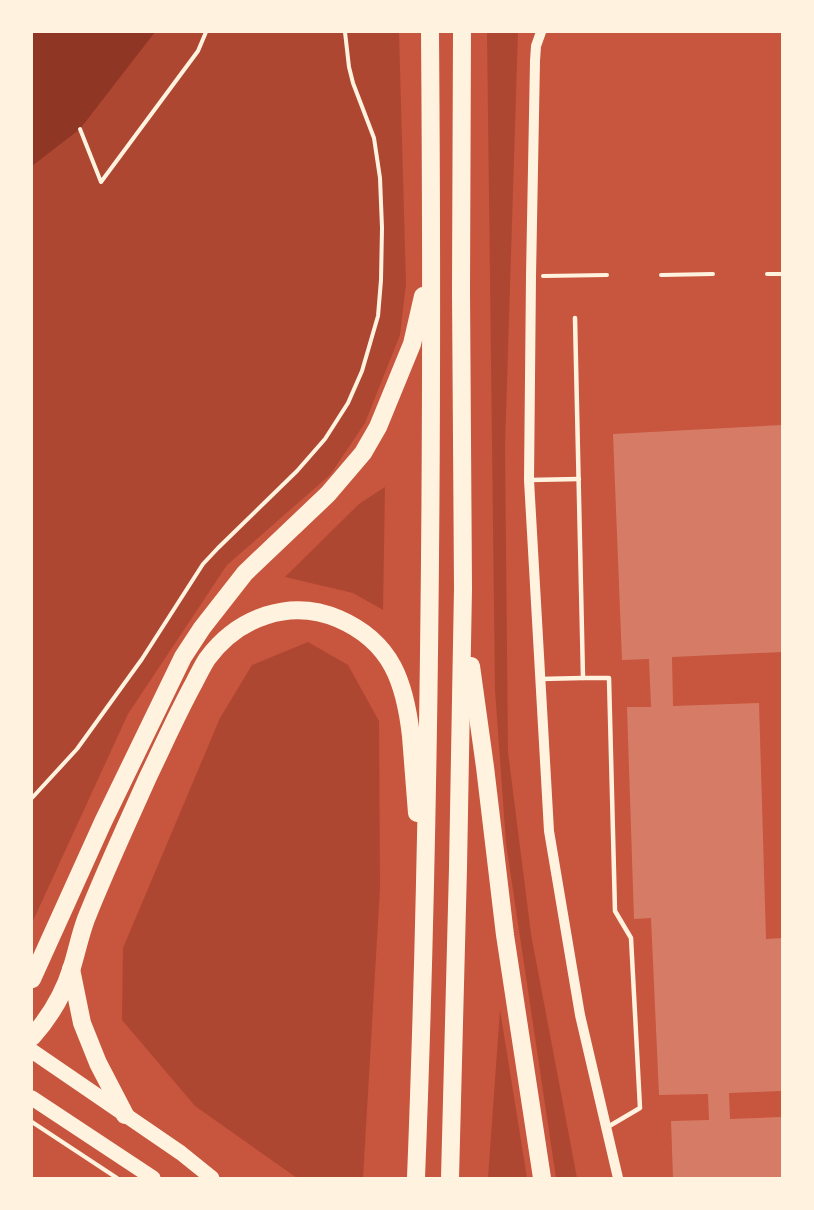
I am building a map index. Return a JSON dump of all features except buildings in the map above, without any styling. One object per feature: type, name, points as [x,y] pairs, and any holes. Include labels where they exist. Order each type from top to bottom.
[{"type":"highway","points":[[417,1179],[429,732],[430,32]]},
{"type":"highway","points":[[450,1179],[463,588],[462,32]]},
{"type":"highway","points":[[32,979],[103,822],[183,657],[202,628],[245,573],[328,494],[363,453],[378,427],[412,344],[422,306],[431,253]]},
{"type":"highway","points":[[463,588],[472,678],[504,924],[542,1179]]},
{"type":"highway","points":[[32,1037],[41,1027],[61,994],[86,921],[114,852],[182,704],[207,659],[240,627],[267,614],[283,611],[318,612],[351,624],[375,642],[397,674],[408,713],[425,910]]},
{"type":"highway","points":[[32,958],[52,936]]},
{"type":"highway","points":[[71,969],[82,1023],[98,1063],[125,1115]]},
{"type":"main road","points":[[32,1051],[181,1153],[212,1179]]},
{"type":"main road","points":[[32,1098],[153,1179]]},
{"type":"street","points":[[541,32],[536,46],[535,61],[529,480],[549,831],[580,1015],[618,1179]]},
{"type":"lane","points":[[575,318],[583,678]]},
{"type":"lane","points":[[529,480],[579,478]]},
{"type":"lane","points":[[540,679],[609,678],[615,911],[631,938],[640,1108],[606,1128]]},
{"type":"path","points":[[80,129],[101,182],[198,51],[206,32]]},
{"type":"path","points":[[32,798],[77,749],[142,659],[203,564],[326,439],[348,403],[362,371],[378,316],[382,228],[380,178],[374,138],[349,67],[345,32]]},
{"type":"path","points":[[661,275],[713,274]]},
{"type":"path","points":[[767,274],[783,274]]},
{"type":"path","points":[[531,276],[607,275]]},
{"type":"path","points":[[32,1122],[117,1179]]},
{"type":"shaded area","points":[[32,32],[399,32],[406,284],[400,335],[365,423],[330,475],[227,565],[128,714],[32,923]]},
{"type":"shaded area","points":[[32,32],[155,32],[80,129],[32,166]]},
{"type":"shaded area","points":[[487,32],[518,32],[505,446],[508,752],[531,934],[577,1178],[556,1178],[506,843],[495,690]]},
{"type":"shaded area","points":[[385,487],[383,610],[353,593],[285,577],[359,504]]},
{"type":"shaded area","points":[[308,642],[348,665],[379,721],[380,888],[363,1178],[297,1178],[195,1106],[122,1020],[123,948],[220,718],[252,665]]},
{"type":"shaded area","points":[[500,1010],[527,1178],[488,1178]]}]
